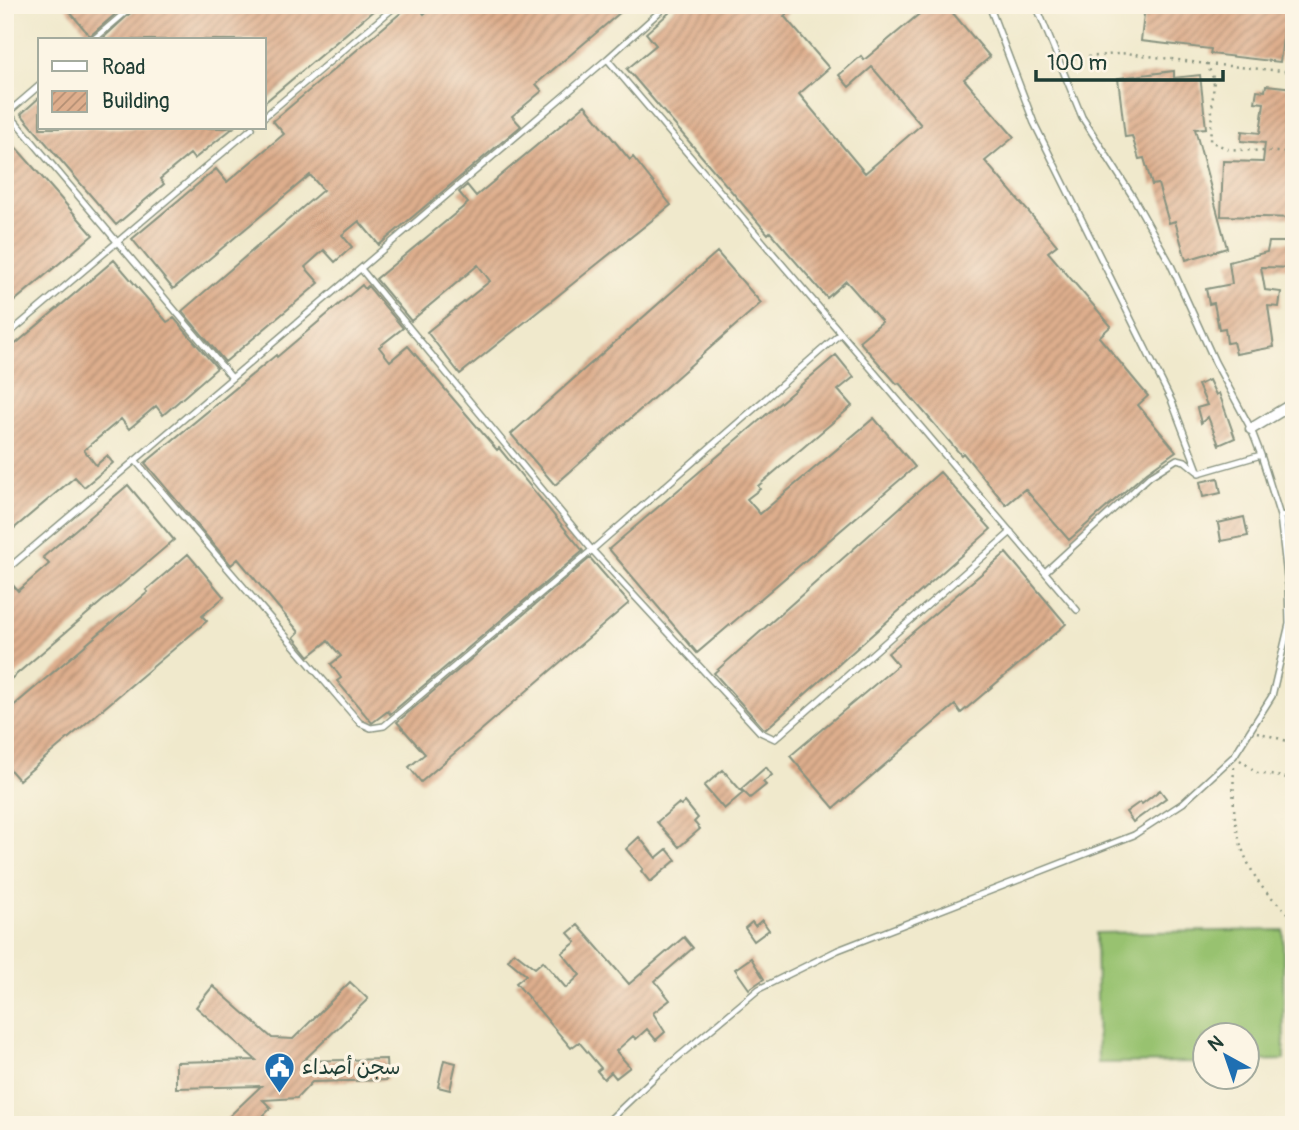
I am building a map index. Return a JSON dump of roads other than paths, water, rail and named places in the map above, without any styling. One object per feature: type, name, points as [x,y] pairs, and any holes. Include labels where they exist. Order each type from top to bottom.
[{"type":"street","points":[[1251,429],[1294,402]]},
{"type":"lane","points":[[95,38],[134,5]]},
{"type":"lane","points":[[266,115],[397,5]]},
{"type":"lane","points":[[5,571],[667,5]]},
{"type":"lane","points":[[989,5],[1034,122],[1172,402],[1199,473]]},
{"type":"lane","points":[[604,1125],[659,1073],[759,989],[838,950],[1134,835],[1184,803],[1234,756],[1272,696],[1289,624],[1288,586],[1280,516],[1261,455],[1170,263],[1133,197],[1082,117],[1036,5]]},
{"type":"lane","points":[[607,59],[1077,610]]},
{"type":"lane","points":[[38,87],[6,112],[232,378]]},
{"type":"lane","points":[[5,337],[250,130]]},
{"type":"lane","points":[[361,269],[592,550],[760,732],[775,739],[1011,532]]},
{"type":"lane","points":[[135,460],[360,723],[371,728],[384,726],[592,550],[841,333]]},
{"type":"lane","points":[[1199,473],[1261,455]]},
{"type":"lane","points":[[1045,572],[1150,476],[1177,459],[1185,461],[1199,473]]},
{"type":"lane","points":[[1280,516],[1294,515]]},
{"type":"place","name":"سجن أصداء","points":[[279,1094]]}]
